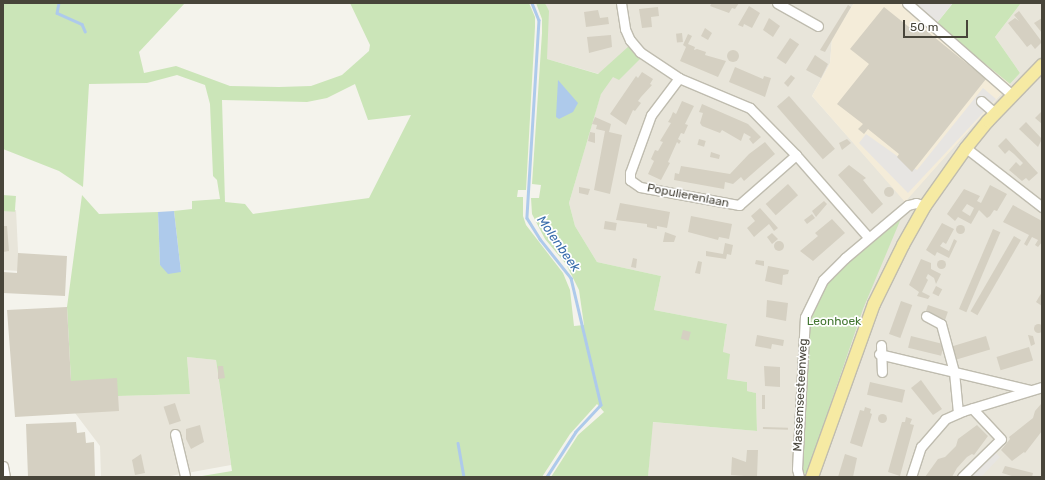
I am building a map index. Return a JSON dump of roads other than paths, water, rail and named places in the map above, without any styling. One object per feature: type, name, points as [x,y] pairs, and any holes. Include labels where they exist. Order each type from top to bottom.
[{"type":"main road","name":"Massemsesteenweg","points":[[812,477],[874,304],[925,206],[966,148],[995,113],[1042,65]]},
{"type":"street","points":[[621,3],[624,29],[630,40],[640,52],[679,78],[750,108],[796,156],[868,237]]},
{"type":"street","points":[[777,3],[818,26]]},
{"type":"street","points":[[906,3],[1012,95]]},
{"type":"street","name":"Populierenlaan","points":[[679,78],[651,115],[630,173],[632,184],[739,205],[796,156]]},
{"type":"street","points":[[982,101],[995,113]]},
{"type":"street","points":[[966,148],[1042,207]]},
{"type":"street","name":"Massemsesteenweg","points":[[799,477],[797,469],[805,318],[823,280],[868,237],[908,205],[916,203],[925,206]]},
{"type":"street","points":[[926,316],[941,324],[954,372],[958,413]]},
{"type":"street","points":[[882,372],[880,349],[954,372],[1031,390]]},
{"type":"street","points":[[911,477],[921,447],[930,434],[945,419],[972,408],[1042,387]]},
{"type":"street","points":[[962,477],[1001,439],[972,408]]},
{"type":"street","points":[[176,434],[185,476]]},
{"type":"street","points":[[3,466],[5,477]]},
{"type":"water","points":[[558,80],[578,103],[573,112],[559,119],[556,117]]},
{"type":"water","points":[[174,211],[181,272],[168,274],[160,265],[158,212]]},
{"type":"waterway","points":[[59,3],[57,13],[82,24],[85,31]]},
{"type":"waterway","name":"Molenbeek","points":[[532,3],[539,20],[527,218],[540,239],[571,278],[601,405],[576,432],[547,477]]},
{"type":"waterway","points":[[458,443],[464,477]]},
{"type":"park label","name":"Leonhoek","points":[[834,322]]}]
